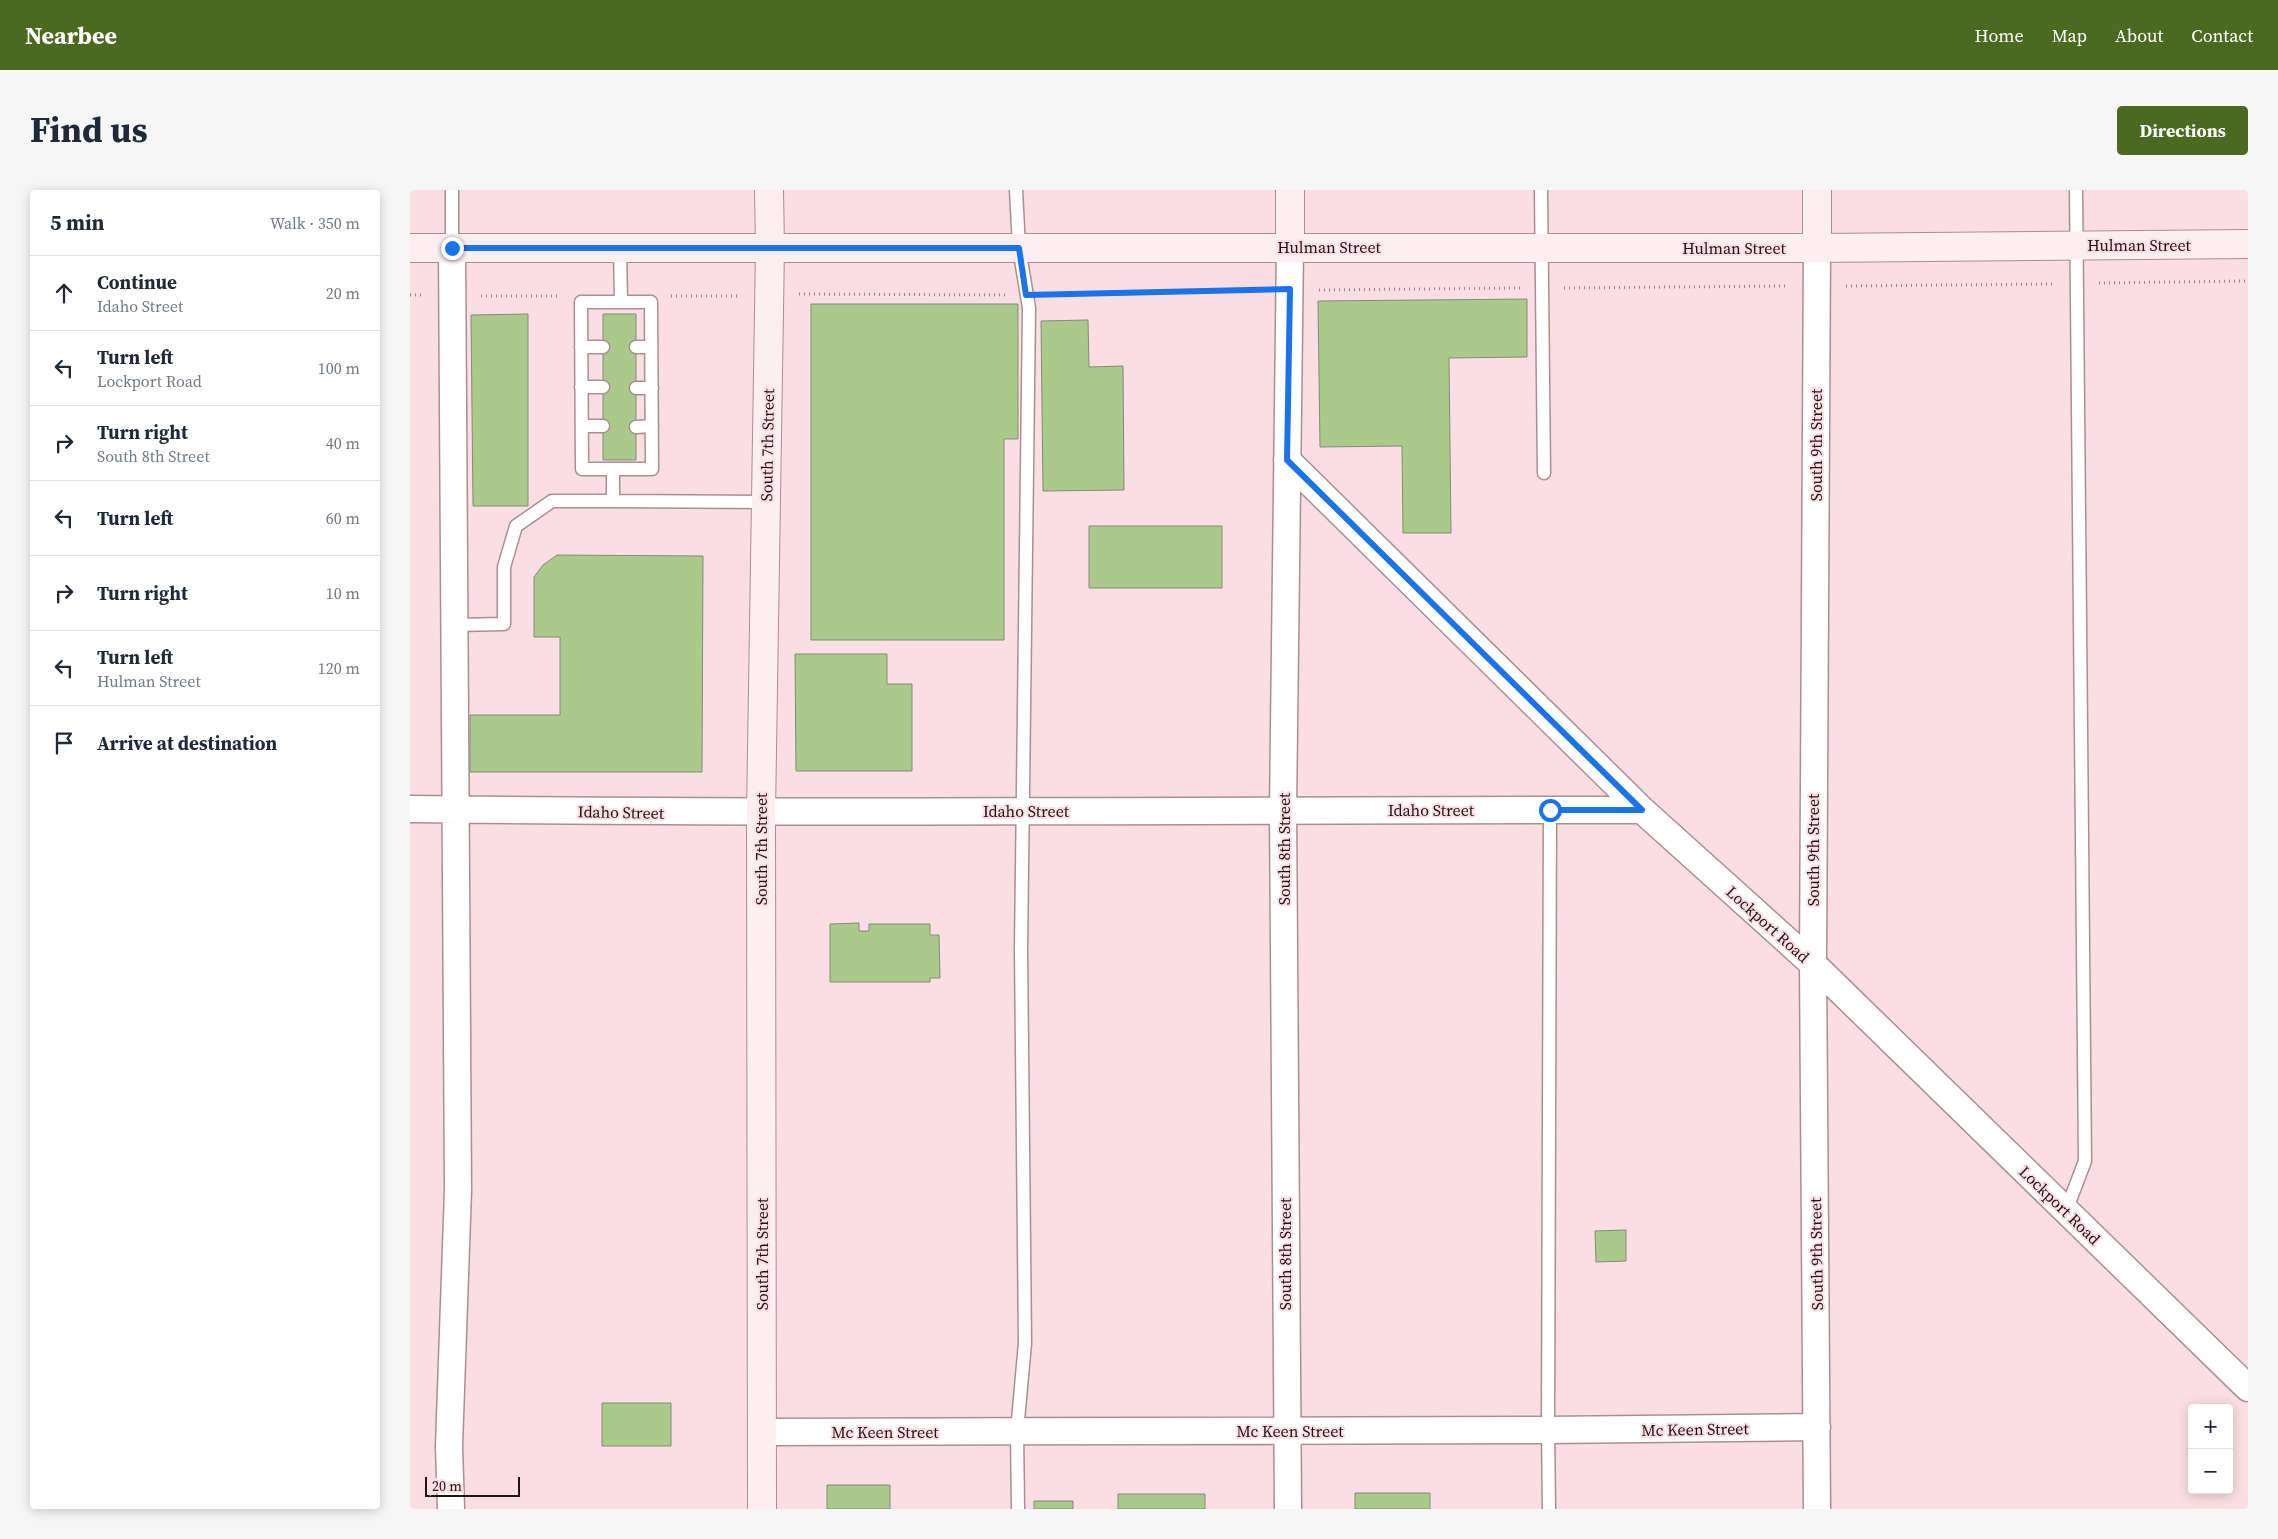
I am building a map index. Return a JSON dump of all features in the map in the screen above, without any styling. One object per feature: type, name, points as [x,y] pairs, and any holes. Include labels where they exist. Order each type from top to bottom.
[{"type":"street","name":"South 7th Street","points":[[762,1509],[761,813],[770,248],[769,190]]},
{"type":"street","name":"South 8th Street","points":[[1288,1509],[1283,809],[1290,190]]},
{"type":"street","name":"South 9th Street","points":[[1817,190],[1813,964],[1818,1427],[1817,1509]]},
{"type":"street","name":"Hulman Street","points":[[410,248],[1817,248],[2248,244]]},
{"type":"street","points":[[451,1509],[449,1446],[458,1190],[452,248]]},
{"type":"street","name":"Lockport Road","points":[[1287,460],[1642,810],[1813,964],[2248,1388]]},
{"type":"street","name":"Idaho Street","points":[[410,809],[761,813],[1283,809],[1642,810]]},
{"type":"street","name":"Mc Keen Street","points":[[762,1432],[1548,1430],[1818,1427]]},
{"type":"lane","points":[[452,190],[452,248]]},
{"type":"lane","points":[[1016,190],[1019,248],[1028,308],[1021,949],[1025,1343],[1017,1431],[1018,1509]]},
{"type":"lane","points":[[1541,190],[1544,473]]},
{"type":"lane","points":[[2066,1211],[2084,1161],[2076,190]]},
{"type":"lane","points":[[620,248],[621,302]]},
{"type":"lane","points":[[581,302],[652,302],[651,347],[652,469],[582,469],[581,302]]},
{"type":"lane","points":[[581,347],[603,347]]},
{"type":"lane","points":[[636,347],[651,347]]},
{"type":"lane","points":[[581,387],[603,387]]},
{"type":"lane","points":[[636,388],[652,388]]},
{"type":"lane","points":[[582,426],[603,426]]},
{"type":"lane","points":[[636,427],[652,426]]},
{"type":"lane","points":[[613,469],[613,501]]},
{"type":"lane","points":[[455,625],[504,624],[504,567],[516,526],[552,501],[766,502]]},
{"type":"lane","points":[[1549,1509],[1550,810]]},
{"type":"path","points":[[666,296],[1026,295],[1290,289],[2248,281]]},
{"type":"path","points":[[410,295],[561,296]]},
{"type":"building","points":[[1527,299],[1527,357],[1449,358],[1451,533],[1403,533],[1402,446],[1320,447],[1318,301]]},
{"type":"building","points":[[811,304],[1018,304],[1018,439],[1004,439],[1004,640],[811,640]]},
{"type":"building","points":[[528,314],[528,506],[473,506],[471,315]]},
{"type":"building","points":[[603,314],[636,314],[636,460],[603,460]]},
{"type":"building","points":[[1088,320],[1089,367],[1123,366],[1124,490],[1043,491],[1041,321]]},
{"type":"building","points":[[1089,526],[1222,526],[1222,588],[1089,588]]},
{"type":"building","points":[[557,555],[703,556],[702,772],[470,772],[470,715],[560,715],[560,637],[534,637],[534,577],[543,565]]},
{"type":"building","points":[[795,654],[887,654],[887,684],[912,684],[912,771],[796,771]]},
{"type":"building","points":[[859,923],[859,931],[869,931],[869,924],[930,924],[930,935],[939,935],[940,978],[930,978],[930,982],[830,982],[830,924]]},
{"type":"building","points":[[1626,1230],[1626,1261],[1596,1262],[1595,1231]]},
{"type":"building","points":[[602,1403],[671,1403],[671,1446],[602,1446]]},
{"type":"building","points":[[827,1485],[890,1485],[890,1509],[827,1509]]},
{"type":"building","points":[[1355,1493],[1430,1493],[1430,1509],[1355,1509]]},
{"type":"building","points":[[1118,1494],[1205,1494],[1205,1509],[1118,1509]]},
{"type":"building","points":[[1034,1501],[1073,1501],[1073,1509],[1034,1509]]},
{"type":"route","points":[[452,248],[1019,248],[1026,295],[1290,289],[1287,460],[1642,810],[1550,810]]}]
